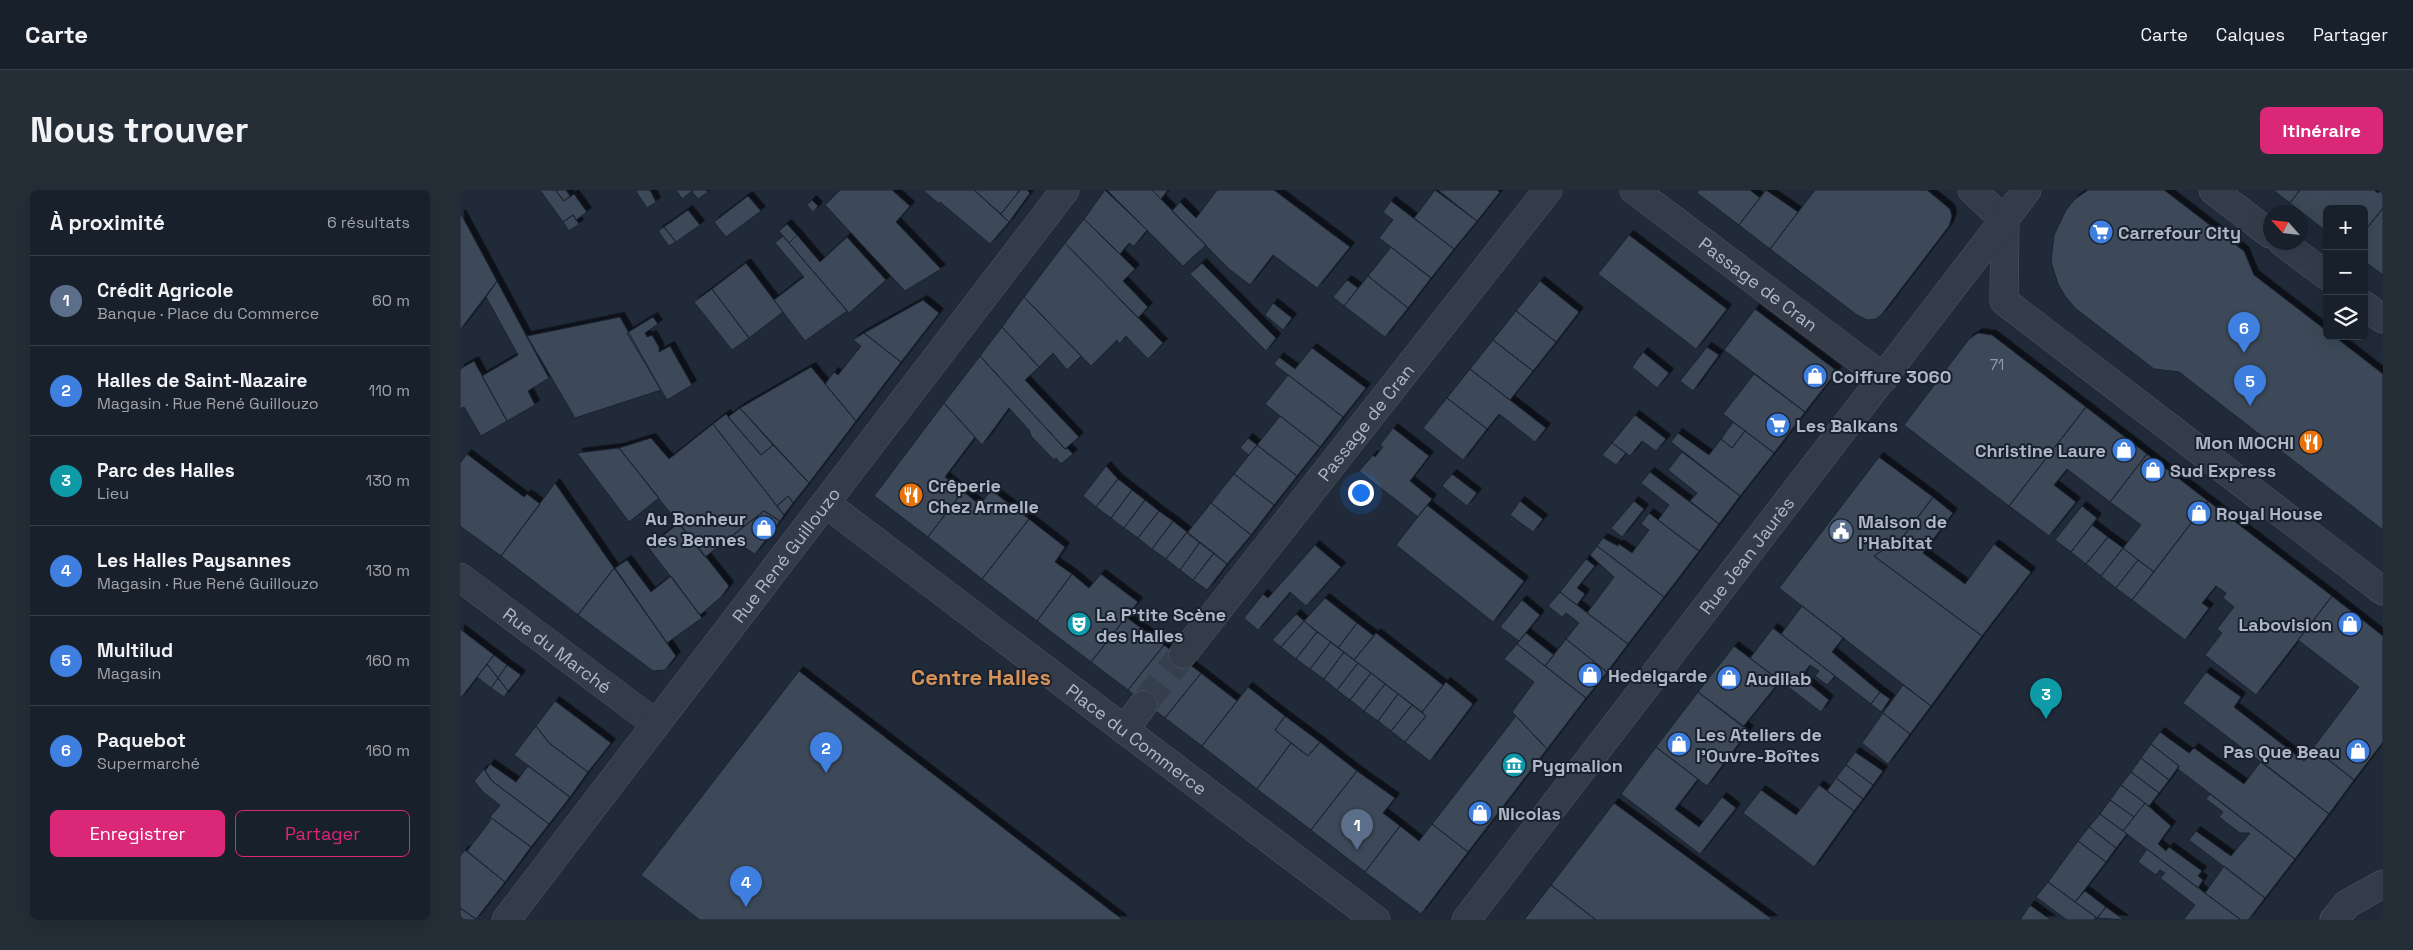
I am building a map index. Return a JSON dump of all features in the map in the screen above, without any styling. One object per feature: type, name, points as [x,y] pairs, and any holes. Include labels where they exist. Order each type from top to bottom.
[{"type":"street","name":"Rue René Guillouzo","points":[[517,916],[656,724],[1066,190]]},
{"type":"street","name":"Passage de Cran","points":[[1183,654],[1548,190]]},
{"type":"street","name":"Passage de Cran","points":[[1634,190],[1884,378]]},
{"type":"street","points":[[1972,190],[2005,221],[2004,301],[2383,591]]},
{"type":"street","name":"Rue Jean Jaurès","points":[[1466,920],[2027,190]]},
{"type":"street","points":[[2213,190],[2263,229]]},
{"type":"street","points":[[2293,250],[2323,273]]},
{"type":"street","points":[[2368,308],[2383,319]]},
{"type":"street","name":"Place du Commerce","points":[[825,503],[1376,920]]},
{"type":"street","name":"Rue du Marché","points":[[460,577],[656,724]]},
{"type":"street","points":[[1124,730],[1144,705]]},
{"type":"street","points":[[2334,920],[2347,904],[2383,884]]},
{"type":"building","points":[[540,190],[558,190],[556,191],[564,201],[574,194],[587,212],[576,220],[573,215],[563,222]]},
{"type":"building","points":[[566,190],[570,196],[564,201],[556,191]]},
{"type":"building","points":[[635,190],[650,190],[656,202],[647,208]]},
{"type":"building","points":[[676,190],[691,190],[692,191],[682,199]]},
{"type":"building","points":[[691,190],[706,190],[708,192],[698,199]]},
{"type":"building","points":[[840,190],[892,190],[910,206],[896,222],[941,269],[905,291],[825,205]]},
{"type":"building","points":[[923,190],[974,190],[1009,222],[990,244]]},
{"type":"building","points":[[974,190],[1020,190],[1001,214]]},
{"type":"building","points":[[1020,190],[1027,190],[1030,193],[1009,222],[1001,214]]},
{"type":"building","points":[[1105,190],[1147,230],[1134,246],[1129,243],[1120,254],[1084,219]]},
{"type":"building","points":[[1107,190],[1152,190],[1206,245],[1183,266]]},
{"type":"building","points":[[1152,190],[1168,190],[1161,199]]},
{"type":"building","points":[[1217,190],[1274,190],[1350,247],[1317,288],[1273,255],[1250,285],[1229,269],[1172,211],[1180,202],[1196,218]]},
{"type":"building","points":[[1435,190],[1477,221],[1454,249],[1414,218]]},
{"type":"building","points":[[1438,190],[1497,190],[1500,192],[1477,221]]},
{"type":"building","points":[[1699,190],[1750,190],[1760,198],[1739,225],[1697,193]]},
{"type":"building","points":[[1766,190],[1798,212],[1770,249],[1739,225]]},
{"type":"building","points":[[1815,190],[1927,190],[1950,209],[1952,216],[1949,226],[1882,314],[1876,319],[1867,320],[1857,315],[1770,249]]},
{"type":"building","points":[[2088,190],[2164,190],[2244,251],[2254,275],[2323,328],[2323,340],[2339,340],[2383,374],[2383,530],[2179,372],[2154,369],[2075,308],[2058,284],[2051,262],[2054,235],[2066,210],[2075,199]]},
{"type":"building","points":[[2273,190],[2300,190],[2290,203]]},
{"type":"building","points":[[2300,190],[2374,190],[2378,193],[2383,190],[2383,208],[2368,227],[2368,205],[2323,205],[2323,229],[2308,217],[2308,205],[2293,205],[2290,203]]},
{"type":"building","points":[[748,196],[761,211],[726,237],[714,222]]},
{"type":"building","points":[[812,200],[818,206],[813,212],[807,205]]},
{"type":"building","points":[[1391,201],[1454,249],[1431,278],[1379,238],[1393,220],[1383,212]]},
{"type":"building","points":[[2383,208],[2383,275],[2368,264],[2368,227]]},
{"type":"building","points":[[688,210],[700,225],[676,242],[664,227]]},
{"type":"building","points":[[460,215],[497,281],[460,330]]},
{"type":"building","points":[[573,215],[579,224],[569,231],[563,222]]},
{"type":"building","points":[[1084,219],[1135,269],[1123,281],[1148,307],[1138,318],[1065,243]]},
{"type":"building","points":[[787,224],[797,235],[789,243],[779,231]]},
{"type":"building","points":[[664,227],[676,242],[669,246],[658,231]]},
{"type":"building","points":[[797,235],[820,262],[847,237],[886,280],[849,313],[789,243]]},
{"type":"building","points":[[1629,235],[1727,309],[1696,349],[1598,274]]},
{"type":"building","points":[[783,236],[847,311],[805,341],[774,300],[804,277],[775,243]]},
{"type":"building","points":[[1065,243],[1163,343],[1148,359],[1126,336],[1119,344],[1117,340],[1091,366],[1024,297]]},
{"type":"building","points":[[1391,247],[1431,278],[1408,308],[1368,276]]},
{"type":"building","points":[[746,263],[783,312],[749,338],[712,289]]},
{"type":"building","points":[[1202,263],[1276,338],[1266,351],[1190,274]]},
{"type":"building","points":[[1368,276],[1408,308],[1385,337],[1344,306]]},
{"type":"building","points":[[1347,280],[1358,288],[1344,306],[1333,297]]},
{"type":"building","points":[[497,281],[549,378],[528,391],[535,405],[507,421],[482,376],[518,355],[486,297]]},
{"type":"building","points":[[1540,281],[1579,312],[1556,342],[1516,311]]},
{"type":"building","points":[[712,289],[749,338],[732,350],[694,302]]},
{"type":"building","points":[[1024,297],[1081,356],[1067,370],[1053,353],[1039,367],[1002,327]]},
{"type":"building","points":[[923,300],[939,313],[901,362],[864,333]]},
{"type":"building","points":[[1273,303],[1292,318],[1283,330],[1265,315]]},
{"type":"building","points":[[1755,309],[1837,371],[1805,412],[1724,350]]},
{"type":"building","points":[[1516,311],[1556,342],[1533,371],[1493,340]]},
{"type":"building","points":[[620,317],[661,390],[575,418],[527,336]]},
{"type":"building","points":[[653,317],[658,324],[645,333],[647,337],[652,335],[659,347],[659,352],[670,346],[692,385],[667,400],[627,333]]},
{"type":"building","points":[[1002,327],[1039,367],[1025,380],[1079,437],[1065,449],[980,356]]},
{"type":"building","points":[[864,333],[901,362],[856,421],[825,384],[834,372],[838,375],[861,346],[853,340]]},
{"type":"building","points":[[1978,333],[1992,335],[2086,407],[2009,506],[1904,425],[1969,339]]},
{"type":"building","points":[[1493,340],[1533,371],[1510,400],[1470,369]]},
{"type":"building","points":[[1707,347],[1719,355],[1693,391],[1680,381]]},
{"type":"building","points":[[1312,348],[1366,388],[1343,417],[1274,364],[1279,357],[1295,369]]},
{"type":"building","points":[[1643,352],[1669,373],[1657,388],[1632,367]]},
{"type":"building","points":[[980,356],[1065,449],[1067,448],[1073,454],[1061,464],[1056,458],[1054,460],[1031,436],[1029,430],[1009,408],[982,445],[944,403]]},
{"type":"building","points":[[474,361],[507,421],[481,436],[464,407],[460,409],[460,369]]},
{"type":"building","points":[[811,367],[856,421],[809,483],[740,408]]},
{"type":"building","points":[[1470,369],[1546,428],[1535,442],[1499,414],[1487,429],[1447,398]]},
{"type":"building","points":[[1754,374],[1805,412],[1774,453],[1723,414]]},
{"type":"building","points":[[1288,375],[1343,417],[1320,447],[1265,404]]},
{"type":"building","points":[[1447,398],[1487,429],[1463,460],[1423,428]]},
{"type":"building","points":[[944,403],[975,437],[945,477],[963,491],[928,537],[874,496]]},
{"type":"building","points":[[2086,407],[2147,454],[2110,502],[2067,469],[2054,485],[2076,502],[2049,536],[2009,506]]},
{"type":"building","points":[[740,408],[773,445],[761,455],[728,417]]},
{"type":"building","points":[[726,414],[761,455],[773,445],[809,483],[793,503],[788,496],[777,506],[713,424]]},
{"type":"building","points":[[1635,415],[1666,439],[1656,451],[1642,441],[1630,456],[1612,443]]},
{"type":"building","points":[[1280,416],[1320,447],[1297,476],[1257,445]]},
{"type":"building","points":[[1733,422],[1745,431],[1732,448],[1721,439]]},
{"type":"building","points":[[713,424],[784,515],[780,521],[764,511],[705,557],[619,448],[651,438],[669,459]]},
{"type":"building","points":[[1393,428],[1429,456],[1410,481],[1432,499],[1418,517],[1359,471],[1383,447],[1380,445]]},
{"type":"building","points":[[1745,431],[1774,453],[1740,496],[1671,442],[1678,433],[1709,455],[1721,439],[1732,448]]},
{"type":"building","points":[[1248,438],[1257,445],[1249,455],[1240,448]]},
{"type":"building","points":[[1612,443],[1626,453],[1616,465],[1602,455]]},
{"type":"building","points":[[1257,445],[1297,476],[1274,505],[1234,474]]},
{"type":"building","points":[[619,448],[659,498],[629,522],[577,453]]},
{"type":"building","points":[[1682,452],[1740,496],[1719,524],[1690,501],[1697,493],[1668,470]]},
{"type":"building","points":[[467,454],[524,497],[527,494],[540,504],[501,556],[460,526],[460,463]]},
{"type":"building","points":[[2147,454],[2208,501],[2154,572],[2123,548],[2141,525],[2110,502]]},
{"type":"building","points":[[1879,457],[1933,497],[1902,538],[1874,556],[1982,636],[1931,706],[1779,588]]},
{"type":"building","points":[[1106,466],[1118,479],[1096,507],[1083,496]]},
{"type":"building","points":[[1650,472],[1719,524],[1699,551],[1658,520],[1669,505],[1641,483]]},
{"type":"building","points":[[1234,474],[1274,505],[1251,535],[1211,503]]},
{"type":"building","points":[[1452,474],[1477,493],[1467,506],[1442,486]]},
{"type":"building","points":[[1118,479],[1132,490],[1111,518],[1096,507]]},
{"type":"building","points":[[555,483],[614,568],[578,615],[501,556]]},
{"type":"building","points":[[991,490],[1029,519],[982,579],[928,537],[963,491],[980,505]]},
{"type":"building","points":[[1132,490],[1145,500],[1124,528],[1111,518]]},
{"type":"building","points":[[788,496],[793,503],[784,515],[777,506]]},
{"type":"building","points":[[1933,497],[1953,513],[1923,553],[1965,584],[1994,544],[2031,572],[1982,636],[1874,556],[1902,538]]},
{"type":"building","points":[[1145,500],[1159,511],[1138,538],[1124,528]]},
{"type":"building","points":[[1520,501],[1543,519],[1533,532],[1510,515]]},
{"type":"building","points":[[1634,501],[1644,509],[1622,537],[1611,528]]},
{"type":"building","points":[[2208,501],[2332,596],[2256,695],[2205,655],[2222,633],[2217,629],[2234,607],[2223,598],[2226,593],[2216,586],[2202,603],[2209,608],[2185,640],[2132,600]]},
{"type":"building","points":[[1211,503],[1251,535],[1227,564],[1187,533]]},
{"type":"building","points":[[1427,505],[1524,581],[1493,622],[1396,545]]},
{"type":"building","points":[[2082,506],[2097,518],[2071,552],[2055,540]]},
{"type":"building","points":[[764,511],[780,521],[755,554],[729,538]]},
{"type":"building","points":[[1159,511],[1173,521],[1152,549],[1138,538]]},
{"type":"building","points":[[1649,513],[1699,551],[1664,597],[1597,546],[1603,538],[1618,546],[1619,544],[1632,553],[1649,530],[1641,524]]},
{"type":"building","points":[[1029,519],[1065,547],[1055,562],[1072,574],[1037,621],[982,579]]},
{"type":"building","points":[[1173,521],[1187,532],[1166,559],[1152,549]]},
{"type":"building","points":[[679,523],[729,586],[721,597],[700,615],[648,547]]},
{"type":"building","points":[[2092,525],[2108,537],[2086,564],[2071,552]]},
{"type":"building","points":[[1187,532],[1200,542],[1180,570],[1166,559]]},
{"type":"building","points":[[2108,537],[2123,548],[2101,576],[2086,564]]},
{"type":"building","points":[[1200,542],[1214,553],[1193,580],[1180,570]]},
{"type":"building","points":[[1315,545],[1341,567],[1306,606],[1290,592],[1258,630],[1244,618],[1263,594],[1268,598]]},
{"type":"building","points":[[1597,546],[1664,597],[1628,644],[1587,613],[1614,577],[1590,555]]},
{"type":"building","points":[[2123,548],[2138,560],[2116,588],[2101,576]]},
{"type":"building","points":[[1214,553],[1227,564],[1207,590],[1193,580]]},
{"type":"building","points":[[1586,559],[1595,566],[1577,588],[1585,594],[1577,605],[1560,592]]},
{"type":"building","points":[[627,560],[651,592],[671,576],[702,618],[667,643],[615,568]]},
{"type":"building","points":[[2138,560],[2154,572],[2132,600],[2116,588]]},
{"type":"building","points":[[614,568],[676,656],[665,670],[653,671],[578,615]]},
{"type":"building","points":[[1072,574],[1089,588],[1101,574],[1138,602],[1091,662],[1037,621]]},
{"type":"building","points":[[1560,592],[1628,644],[1607,672],[1566,639],[1579,623],[1566,613],[1562,617],[1548,606]]},
{"type":"building","points":[[2332,596],[2383,636],[2383,742],[2354,780],[2313,748],[2359,687],[2298,640]]},
{"type":"building","points":[[1325,598],[1357,623],[1338,648],[1304,621]]},
{"type":"building","points":[[1522,600],[1540,615],[1519,641],[1500,627]]},
{"type":"building","points":[[1802,606],[1843,638],[1832,652],[1880,692],[1871,704],[1781,634]]},
{"type":"building","points":[[1296,614],[1304,621],[1281,647],[1272,640]]},
{"type":"building","points":[[1126,617],[1164,645],[1128,690],[1091,662]]},
{"type":"building","points":[[1304,621],[1317,632],[1296,659],[1281,647]]},
{"type":"building","points":[[1357,623],[1374,636],[1354,660],[1338,648]]},
{"type":"building","points":[[1773,628],[1835,676],[1827,685],[1815,676],[1819,671],[1810,665],[1801,677],[1829,700],[1821,712],[1750,658]]},
{"type":"building","points":[[460,629],[494,655],[460,699]]},
{"type":"building","points":[[1317,632],[1331,642],[1310,669],[1296,659]]},
{"type":"building","points":[[1376,633],[1443,685],[1422,712],[1354,660]]},
{"type":"building","points":[[1526,633],[1554,655],[1545,666],[1517,644]]},
{"type":"building","points":[[1566,639],[1607,672],[1586,698],[1545,666]]},
{"type":"building","points":[[1331,642],[1344,652],[1324,679],[1310,669]]},
{"type":"building","points":[[1517,644],[1586,698],[1547,749],[1512,712],[1534,682],[1504,659]]},
{"type":"building","points":[[1164,645],[1201,673],[1165,718],[1128,690]]},
{"type":"building","points":[[1734,646],[1780,681],[1743,727],[1698,692]]},
{"type":"building","points":[[1344,652],[1358,663],[1337,690],[1324,679]]},
{"type":"building","points":[[494,655],[507,665],[498,678],[487,664]]},
{"type":"building","points":[[1358,663],[1371,673],[1350,700],[1337,690]]},
{"type":"building","points":[[487,664],[498,678],[491,688],[477,677]]},
{"type":"building","points":[[507,665],[521,675],[508,691],[498,678]]},
{"type":"building","points":[[799,671],[1123,920],[700,920],[641,875]]},
{"type":"building","points":[[2206,672],[2241,697],[2234,707],[2304,761],[2314,748],[2354,780],[2329,814],[2183,703]]},
{"type":"building","points":[[1201,673],[1237,701],[1202,746],[1165,718]]},
{"type":"building","points":[[1371,673],[1385,684],[1364,711],[1350,700]]},
{"type":"building","points":[[498,678],[508,691],[504,697],[491,688]]},
{"type":"building","points":[[1446,682],[1473,704],[1430,761],[1405,742],[1426,716],[1422,712]]},
{"type":"building","points":[[1385,684],[1398,694],[1378,721],[1364,711]]},
{"type":"building","points":[[1903,685],[1931,706],[1910,734],[1883,713]]},
{"type":"building","points":[[1248,687],[1285,716],[1275,730],[1291,743],[1257,789],[1202,746]]},
{"type":"building","points":[[1698,692],[1749,730],[1707,786],[1656,747]]},
{"type":"building","points":[[1880,692],[1890,699],[1881,712],[1871,704]]},
{"type":"building","points":[[1398,694],[1412,705],[1391,731],[1378,721]]},
{"type":"building","points":[[555,701],[611,743],[588,772],[549,743],[536,726]]},
{"type":"building","points":[[1412,705],[1426,716],[1405,742],[1391,731]]},
{"type":"building","points":[[1883,713],[1910,734],[1888,764],[1862,743]]},
{"type":"building","points":[[1285,716],[1320,742],[1308,756],[1275,730]]},
{"type":"building","points":[[1516,716],[1547,749],[1468,852],[1432,824]]},
{"type":"building","points":[[536,726],[549,743],[588,772],[570,797],[514,755]]},
{"type":"building","points":[[2160,732],[2189,753],[2194,748],[2244,784],[2261,761],[2329,814],[2295,859],[2178,769],[2179,766],[2151,744]]},
{"type":"building","points":[[1320,742],[1357,771],[1311,830],[1257,789],[1291,743],[1308,756]]},
{"type":"building","points":[[2151,744],[2179,766],[2169,780],[2141,758]]},
{"type":"building","points":[[1656,747],[1698,779],[1675,809],[1699,827],[1722,797],[1736,808],[1700,854],[1621,794]]},
{"type":"building","points":[[1855,752],[1883,771],[1873,785],[1846,765]]},
{"type":"building","points":[[2141,758],[2169,780],[2159,793],[2131,772]]},
{"type":"building","points":[[490,764],[516,782],[528,766],[570,797],[549,824],[492,781],[485,771]]},
{"type":"building","points":[[1846,765],[1873,785],[1863,799],[1836,778]]},
{"type":"building","points":[[484,769],[492,781],[549,824],[531,847],[490,817],[500,805],[483,792],[474,781]]},
{"type":"building","points":[[1357,771],[1395,798],[1383,813],[1400,826],[1365,872],[1311,830]]},
{"type":"building","points":[[2131,772],[2159,793],[2149,806],[2121,785]]},
{"type":"building","points":[[1836,778],[1863,799],[1854,811],[1827,791]]},
{"type":"building","points":[[1819,785],[1854,811],[1814,867],[1743,813],[1761,790],[1796,815]]},
{"type":"building","points":[[2121,785],[2145,803],[2134,817],[2110,800]]},
{"type":"building","points":[[2210,794],[2295,859],[2265,898],[2189,840],[2196,831],[2231,856],[2250,833],[2240,833],[2219,817],[2223,812],[2206,799]]},
{"type":"building","points":[[2110,800],[2134,817],[2123,831],[2100,814]]},
{"type":"building","points":[[1614,803],[1773,920],[1596,920],[1551,885]]},
{"type":"building","points":[[2145,803],[2171,826],[2158,844],[2166,851],[2169,847],[2202,871],[2198,876],[2203,880],[2198,888],[2123,831]]},
{"type":"building","points":[[2100,814],[2127,834],[2116,848],[2089,827]]},
{"type":"building","points":[[490,817],[531,847],[505,882],[467,851],[490,821]]},
{"type":"building","points":[[1432,824],[1468,852],[1421,914],[1365,872],[1400,826],[1419,841]]},
{"type":"building","points":[[2089,827],[2116,848],[2106,862],[2078,841]]},
{"type":"building","points":[[2078,841],[2106,862],[2075,902],[2048,882]]},
{"type":"building","points":[[2147,849],[2241,920],[2185,920],[2195,905],[2160,878],[2165,873],[2160,870],[2156,875],[2138,862]]},
{"type":"building","points":[[465,850],[505,882],[476,919],[460,908],[460,856]]},
{"type":"building","points":[[2224,866],[2265,898],[2248,920],[2241,920],[2205,893]]},
{"type":"building","points":[[2048,882],[2096,917],[2094,920],[2067,920],[2036,897]]},
{"type":"building","points":[[1551,885],[1596,920],[1524,920]]},
{"type":"building","points":[[2085,891],[2106,907],[2097,918],[2075,902]]},
{"type":"building","points":[[2030,905],[2051,920],[2020,920]]},
{"type":"building","points":[[2106,907],[2124,920],[2097,918]]},
{"type":"building","points":[[460,908],[476,919],[460,920]]},
{"type":"tunnel","points":[[1143,705],[1183,654]]},
{"type":"place","name":"Carrefour City","points":[[2101,232]]},
{"type":"place","name":"Paquebot","points":[[2244,353]]},
{"type":"place","name":"Coiffure 3060","points":[[1815,376]]},
{"type":"place","name":"Multilud","points":[[2250,406]]},
{"type":"place","name":"Les Balkans","points":[[1778,425]]},
{"type":"place","name":"Mon MOCHI","points":[[2311,442]]},
{"type":"place","name":"Christine Laure","points":[[2124,450]]},
{"type":"place","name":"Sud Express","points":[[2153,470]]},
{"type":"place","name":"Crêperie Chez Armelle","points":[[911,495]]},
{"type":"place","name":"Royal House","points":[[2199,513]]},
{"type":"place","name":"Au Bonheur des Bennes","points":[[764,528]]},
{"type":"place","name":"Maison de l'Habitat","points":[[1841,531]]},
{"type":"place","name":"La P'tite Scène des Halles","points":[[1079,624]]},
{"type":"place","name":"Labovision","points":[[2350,624]]},
{"type":"place","name":"Hedelgarde","points":[[1590,675]]},
{"type":"place","name":"Audilab","points":[[1729,678]]},
{"type":"place","name":"Parc des Halles","points":[[2046,719]]},
{"type":"place","name":"Les Ateliers de l'Ouvre-Boîtes","points":[[1679,744]]},
{"type":"place","name":"Pas Que Beau","points":[[2358,751]]},
{"type":"place","name":"Pygmalion","points":[[1514,765]]},
{"type":"place","name":"Halles de Saint-Nazaire","points":[[826,773]]},
{"type":"place","name":"Nicolas","points":[[1480,813]]},
{"type":"place","name":"Crédit Agricole","points":[[1357,850]]},
{"type":"place","name":"Les Halles Paysannes","points":[[746,907]]},
{"type":"district","name":"Centre Halles","points":[[981,677]]}]
